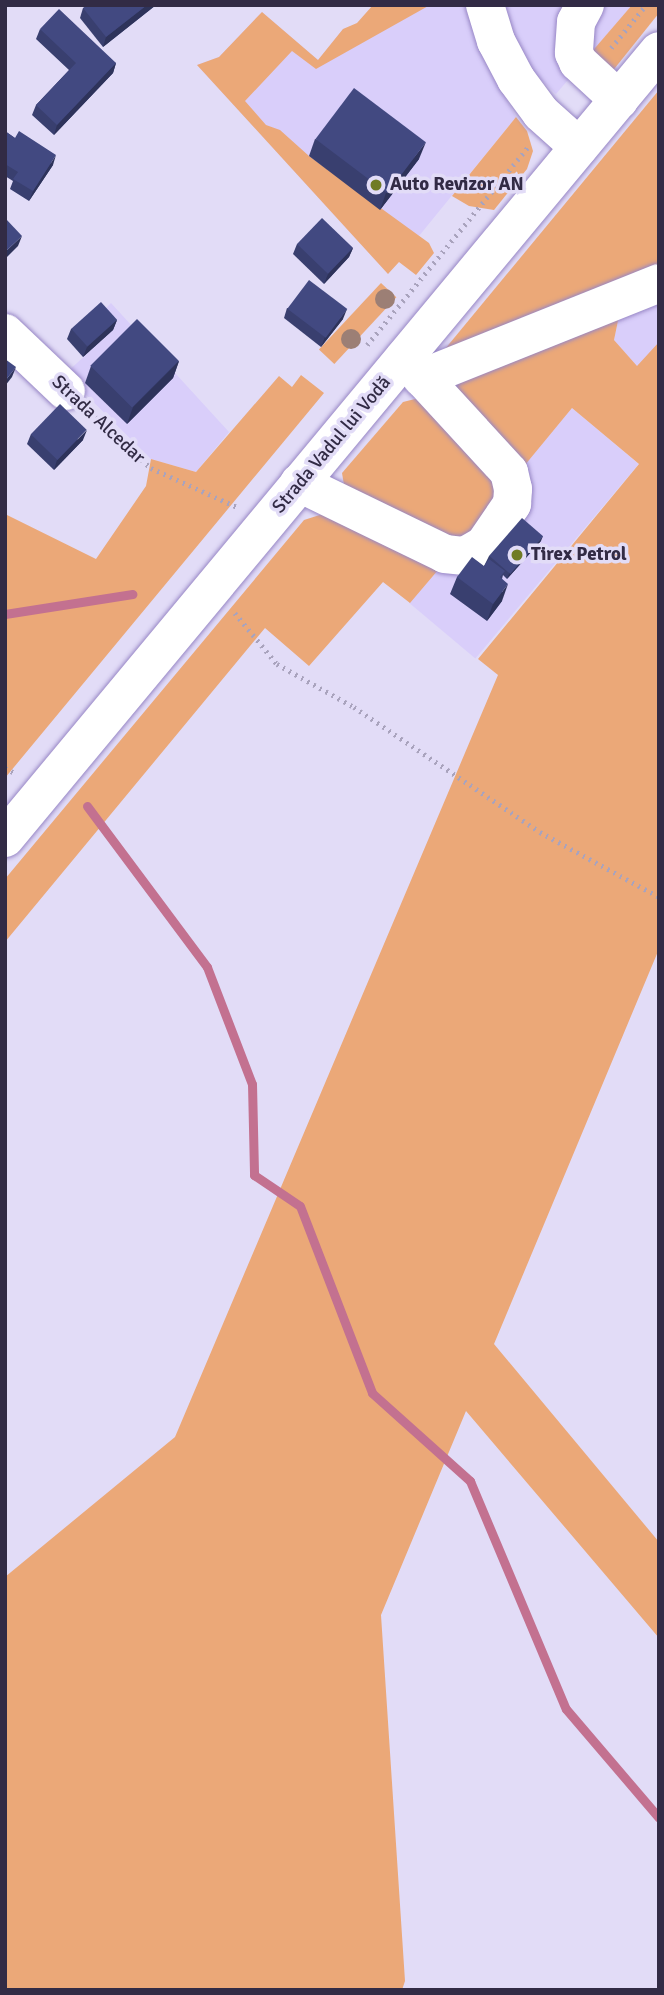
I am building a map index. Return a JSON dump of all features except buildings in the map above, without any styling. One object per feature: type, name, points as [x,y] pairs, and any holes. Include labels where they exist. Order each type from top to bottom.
[{"type":"main road","points":[[485,5],[496,41],[516,79],[541,113],[579,147]]},
{"type":"main road","points":[[585,5],[576,22],[574,53],[578,61],[619,100]]},
{"type":"main road","name":"Strada Vadul lui Vodă","points":[[5,838],[299,483],[413,368],[579,147],[659,51]]},
{"type":"main road","points":[[299,483],[445,554],[465,556],[484,545],[512,504],[513,489],[509,472],[413,368],[659,283]]},
{"type":"main road","name":"Strada Alcedar","points":[[5,333],[66,391]]},
{"type":"path","name":"Strada Alcedar","points":[[66,391],[151,468],[210,492],[240,509]]},
{"type":"path","points":[[213,587],[277,664],[354,706],[540,832],[659,897]]},
{"type":"path","points":[[5,768],[17,774]]},
{"type":"shaded area","points":[[373,5],[430,5],[316,69],[292,51],[245,101],[266,125],[280,130],[309,156],[429,243],[434,253],[416,275],[399,262],[388,274],[197,65],[219,57],[262,12],[318,60],[343,29],[357,23]]},
{"type":"shaded area","points":[[414,5],[466,5],[484,59],[516,117],[388,274],[197,65],[219,57],[262,12],[318,60],[343,29]]},
{"type":"shaded area","points":[[504,5],[632,5],[556,94],[530,69],[516,44]]},
{"type":"shaded area","points":[[632,5],[659,5],[659,13],[611,73],[589,55]]},
{"type":"shaded area","points":[[659,90],[659,262],[647,276],[445,349]]},
{"type":"shaded area","points":[[516,117],[527,131],[533,151],[527,169],[494,210],[469,206],[452,196]]},
{"type":"shaded area","points":[[659,250],[659,392],[614,340],[619,316]]},
{"type":"shaded area","points":[[381,283],[396,297],[334,364],[319,350]]},
{"type":"shaded area","points":[[111,303],[229,432],[196,472],[151,459],[65,374],[113,330],[99,315]]},
{"type":"shaded area","points":[[619,316],[614,340],[637,366],[659,342],[659,949],[494,1344],[659,1542],[659,1638],[466,1411],[381,1615],[405,1981],[402,1990],[5,1990],[5,1577],[175,1437],[498,675],[478,659],[639,464],[572,408],[520,471],[453,397],[454,382]]},
{"type":"shaded area","points":[[301,375],[324,393],[5,778],[5,514],[96,559],[146,486],[151,459],[196,472],[279,376],[292,387]]},
{"type":"shaded area","points":[[423,400],[501,486],[467,546],[344,485],[342,473],[403,402]]},
{"type":"shaded area","points":[[572,408],[639,464],[475,658],[409,603]]},
{"type":"shaded area","points":[[326,513],[444,563],[410,603],[383,582],[309,666],[265,628],[5,942],[5,879],[304,520]]},
{"type":"waterway","points":[[5,614],[132,594]]},
{"type":"waterway","points":[[87,806],[207,967],[252,1084],[254,1175],[300,1206],[372,1393],[470,1481],[566,1709],[659,1818]]},
{"type":"place","name":"Auto Revizor AN","points":[[376,185]]},
{"type":"place","name":"Tirex Petrol","points":[[517,555]]}]
